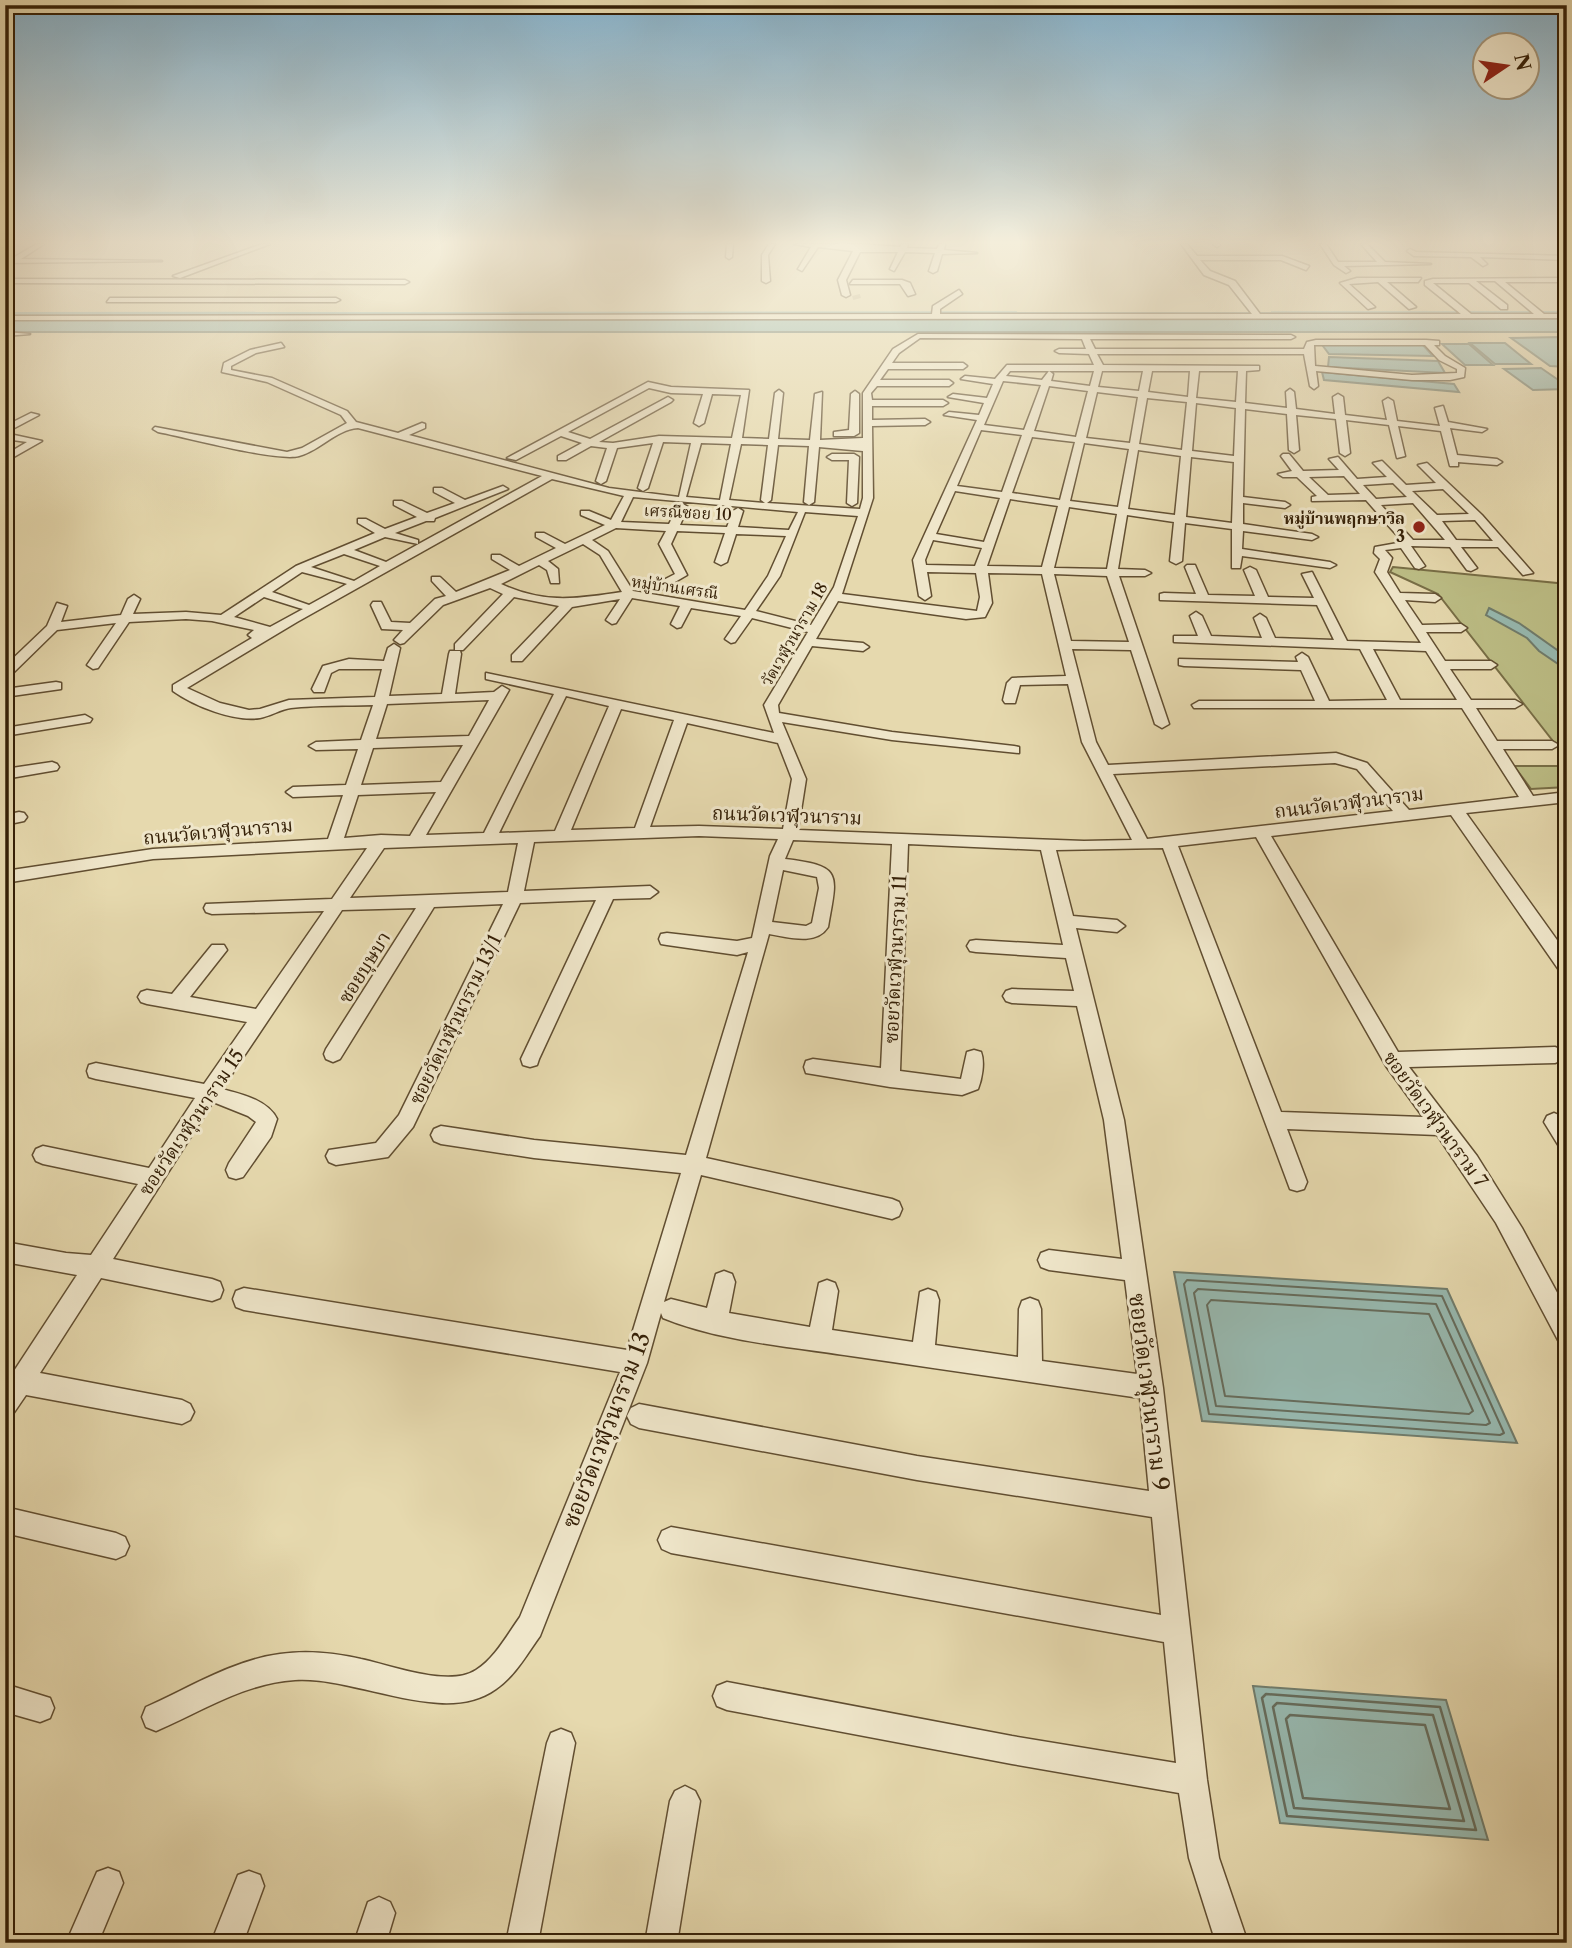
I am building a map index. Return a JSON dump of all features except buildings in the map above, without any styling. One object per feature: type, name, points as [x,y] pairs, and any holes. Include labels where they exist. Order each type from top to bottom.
[{"type":"street","name":"วัดเวฬุวนาราม 18","points":[[789,834],[799,779],[773,718],[771,705],[837,593],[868,498],[867,393],[896,351],[918,336],[1291,337]]},
{"type":"street","points":[[1085,337],[1099,367],[1047,571],[1086,731],[1102,770],[1142,845]]},
{"type":"street","points":[[1310,368],[1435,377],[1461,374],[1461,368],[1442,358],[1426,342]]},
{"type":"street","points":[[1314,386],[1308,352],[1310,344],[1439,343]]},
{"type":"street","points":[[281,345],[249,352],[228,365],[226,372],[269,380],[344,413],[353,425]]},
{"type":"street","points":[[1059,351],[1308,352]]},
{"type":"street","points":[[886,366],[963,366]]},
{"type":"street","points":[[925,596],[919,560],[999,380],[1007,368],[1256,368]]},
{"type":"street","points":[[837,593],[981,614],[986,605],[986,593],[980,569],[1051,368]]},
{"type":"street","points":[[1148,368],[1112,572],[1162,724]]},
{"type":"street","points":[[1176,561],[1195,368]]},
{"type":"street","points":[[1236,566],[1242,368]]},
{"type":"street","points":[[965,379],[1046,384],[1393,423],[1482,429]]},
{"type":"street","points":[[873,383],[948,383]]},
{"type":"street","points":[[512,458],[648,385],[670,395]]},
{"type":"street","points":[[699,423],[708,391]]},
{"type":"street","points":[[562,458],[670,395],[708,391],[746,392],[725,499]]},
{"type":"street","points":[[1290,392],[1290,453],[1300,474],[1321,499],[1416,500]]},
{"type":"street","points":[[766,500],[779,393]]},
{"type":"street","points":[[810,502],[819,394]]},
{"type":"street","points":[[560,432],[590,442],[614,446],[659,439],[773,442],[816,439],[854,433],[855,394]]},
{"type":"street","points":[[664,416],[670,395]]},
{"type":"street","points":[[954,397],[990,401]]},
{"type":"street","points":[[1338,397],[1345,453]]},
{"type":"street","points":[[1388,401],[1400,456]]},
{"type":"street","points":[[867,402],[943,402]]},
{"type":"street","points":[[1440,408],[1453,461],[1497,462]]},
{"type":"street","points":[[5,430],[34,415]]},
{"type":"street","points":[[949,415],[1028,433],[1240,460]]},
{"type":"street","points":[[867,423],[925,422]]},
{"type":"street","points":[[158,429],[195,436],[239,439],[288,455],[298,455],[345,426],[353,425],[609,491],[649,497],[864,513]]},
{"type":"street","points":[[399,436],[422,426]]},
{"type":"street","points":[[5,436],[37,441],[5,459]]},
{"type":"street","points":[[177,444],[195,436]]},
{"type":"street","points":[[643,488],[659,439]]},
{"type":"street","points":[[816,439],[828,447],[867,445]]},
{"type":"street","points":[[656,589],[681,575],[665,544],[683,501],[697,440]]},
{"type":"street","points":[[1449,445],[1462,446]]},
{"type":"street","points":[[601,481],[614,446]]},
{"type":"street","points":[[270,464],[288,455]]},
{"type":"street","points":[[814,456],[854,457],[852,503]]},
{"type":"street","points":[[1334,459],[1388,519],[1419,566]]},
{"type":"street","points":[[1378,463],[1434,518],[1471,568]]},
{"type":"street","points":[[1423,465],[1484,520],[1527,573]]},
{"type":"street","points":[[226,617],[300,568],[384,533],[544,474]]},
{"type":"street","points":[[499,696],[289,704],[261,714],[247,715],[187,695],[178,688],[544,474]]},
{"type":"street","points":[[1283,474],[1351,477],[1470,490]]},
{"type":"street","points":[[952,488],[1312,537]]},
{"type":"street","points":[[438,490],[466,504]]},
{"type":"street","points":[[335,842],[397,644],[439,602],[491,584],[614,525],[628,498]]},
{"type":"street","points":[[1238,499],[1285,505]]},
{"type":"street","points":[[398,503],[425,518],[447,523]]},
{"type":"street","points":[[721,562],[738,511]]},
{"type":"street","name":"เศรณีซอย 10","points":[[585,513],[614,525],[792,533]]},
{"type":"street","points":[[731,639],[774,576],[801,514]]},
{"type":"street","points":[[1434,518],[1484,520]]},
{"type":"street","points":[[1343,520],[1388,519]]},
{"type":"street","points":[[362,521],[384,533],[414,542]]},
{"type":"street","points":[[540,535],[566,549]]},
{"type":"street","points":[[930,537],[988,545]]},
{"type":"street","points":[[585,540],[604,553],[629,594],[612,620]]},
{"type":"street","points":[[1406,545],[1503,546],[1528,549]]},
{"type":"street","points":[[1406,545],[1402,554],[1384,563],[1395,596],[1529,801]]},
{"type":"street","points":[[344,550],[381,563]]},
{"type":"street","points":[[1237,552],[1330,565]]},
{"type":"street","points":[[496,556],[519,571]]},
{"type":"street","points":[[541,561],[555,573],[555,580]]},
{"type":"street","points":[[300,568],[348,581]]},
{"type":"street","points":[[919,568],[1145,573]]},
{"type":"street","points":[[1191,568],[1203,597]]},
{"type":"street","points":[[1250,570],[1263,600]]},
{"type":"street","points":[[1308,574],[1342,643]]},
{"type":"street","points":[[436,579],[453,596]]},
{"type":"street","name":"หมู่บ้านเศรณี","points":[[491,584],[511,593],[568,604],[629,594],[747,613],[815,630]]},
{"type":"street","points":[[263,593],[303,605]]},
{"type":"street","points":[[448,698],[457,650],[511,593]]},
{"type":"street","points":[[837,593],[905,596]]},
{"type":"street","points":[[1395,596],[1435,598]]},
{"type":"street","points":[[1164,597],[1322,602]]},
{"type":"street","points":[[93,665],[125,619],[134,599]]},
{"type":"street","points":[[517,658],[568,604]]},
{"type":"street","points":[[677,624],[687,604]]},
{"type":"street","points":[[377,605],[386,626],[412,627]]},
{"type":"street","points":[[5,673],[52,627],[61,606]]},
{"type":"street","points":[[52,627],[173,614],[226,617],[265,629],[168,683]]},
{"type":"street","points":[[1196,616],[1206,640]]},
{"type":"street","points":[[1260,618],[1270,642]]},
{"type":"street","points":[[1416,629],[1461,628]]},
{"type":"street","points":[[1178,639],[1427,646]]},
{"type":"street","points":[[807,642],[863,647]]},
{"type":"street","points":[[1295,643],[1324,705]]},
{"type":"street","points":[[1364,644],[1396,705]]},
{"type":"street","points":[[1065,646],[1136,646]]},
{"type":"street","points":[[1184,662],[1307,666]]},
{"type":"street","points":[[319,689],[325,671],[330,668],[390,665]]},
{"type":"street","points":[[1439,665],[1491,666]]},
{"type":"street","points":[[491,677],[784,740]]},
{"type":"street","points":[[1010,701],[1014,683],[1017,681],[1074,680]]},
{"type":"street","points":[[416,839],[507,681]]},
{"type":"street","points":[[5,693],[56,686]]},
{"type":"street","points":[[489,838],[561,693]]},
{"type":"street","points":[[1199,705],[1515,704]]},
{"type":"street","points":[[561,835],[616,705]]},
{"type":"street","points":[[773,718],[812,721],[892,736],[1014,750]]},
{"type":"street","points":[[5,732],[85,719]]},
{"type":"street","points":[[641,832],[681,720]]},
{"type":"street","points":[[316,746],[472,740]]},
{"type":"street","points":[[1493,745],[1552,745]]},
{"type":"street","points":[[1102,770],[1336,758],[1362,766],[1405,814]]},
{"type":"street","points":[[5,774],[52,768]]},
{"type":"street","points":[[293,792],[445,786]]},
{"type":"street","name":"ถนนวัดเวฬุวนาราม","points":[[5,877],[153,854],[335,842],[641,832],[1142,845],[1567,797]]},
{"type":"street","points":[[1455,809],[1567,968]]},
{"type":"street","name":"ซอยวัดเวฬุวนาราม 7","points":[[1261,832],[1393,1060],[1485,1186],[1567,1334]]},
{"type":"street","name":"ซอยวัดเวฬุวนาราม 13","points":[[156,1717],[259,1672],[295,1666],[346,1670],[425,1688],[459,1690],[485,1682],[513,1650],[530,1626],[635,1363],[760,935],[776,864],[789,834]]},
{"type":"street","name":"ซอยวัดเวฬุวนาราม 13/1","points":[[337,1156],[381,1152],[406,1121],[515,896],[527,837]]},
{"type":"street","name":"ซอยวัดเวฬุวนาราม 11","points":[[890,1079],[900,839]]},
{"type":"street","name":"ซอยวัดเวฬุวนาราม 15","points":[[5,1406],[13,1383],[95,1266],[381,840]]},
{"type":"street","points":[[1169,843],[1297,1182]]},
{"type":"street","name":"ซอยวัดเวฬุวนาราม 9","points":[[1047,844],[1114,1120],[1151,1388],[1192,1780],[1204,1858],[1232,1943]]},
{"type":"street","points":[[667,939],[737,948],[760,935],[808,933],[820,927],[827,888],[825,874],[810,868],[776,864]]},
{"type":"street","points":[[212,908],[338,906],[650,892]]},
{"type":"street","points":[[530,1059],[607,894]]},
{"type":"street","name":"ซอยบุษบา","points":[[333,1054],[429,901]]},
{"type":"street","points":[[1065,921],[1117,926]]},
{"type":"street","points":[[976,946],[1072,952]]},
{"type":"street","points":[[177,1001],[218,950]]},
{"type":"street","points":[[1012,996],[1084,999]]},
{"type":"street","points":[[147,997],[262,1017]]},
{"type":"street","points":[[1393,1060],[1555,1055]]},
{"type":"street","points":[[813,1067],[962,1087],[971,1083],[974,1058]]},
{"type":"street","points":[[96,1071],[180,1085],[249,1105],[262,1112],[267,1119],[264,1131],[236,1170]]},
{"type":"street","points":[[1274,1120],[1439,1126]]},
{"type":"street","points":[[1555,1122],[1567,1142]]},
{"type":"street","points":[[441,1135],[534,1149],[695,1165],[892,1209]]},
{"type":"street","points":[[43,1155],[153,1178]]},
{"type":"street","points":[[5,1252],[66,1264],[95,1266],[212,1290]]},
{"type":"street","points":[[1049,1260],[1134,1271]]},
{"type":"street","points":[[716,1322],[723,1282]]},
{"type":"street","points":[[819,1340],[827,1292]]},
{"type":"street","points":[[244,1299],[635,1363]]},
{"type":"street","points":[[923,1355],[928,1300]]},
{"type":"street","points":[[1030,1309],[1030,1372]]},
{"type":"street","points":[[671,1310],[716,1322],[819,1340],[1151,1388]]},
{"type":"street","points":[[13,1383],[182,1412]]},
{"type":"street","points":[[639,1416],[917,1468],[1164,1506]]},
{"type":"street","points":[[5,1520],[116,1546]]},
{"type":"street","points":[[671,1540],[1176,1631]]},
{"type":"street","points":[[727,1696],[1012,1750],[1192,1780]]},
{"type":"street","points":[[5,1698],[40,1708]]},
{"type":"street","points":[[522,1943],[561,1743]]},
{"type":"street","points":[[661,1943],[685,1801]]},
{"type":"street","points":[[82,1943],[108,1883]]},
{"type":"street","points":[[227,1943],[249,1885]]},
{"type":"green space","points":[[1393,567],[1567,584],[1567,759],[1438,594],[1390,572]]},
{"type":"green space","points":[[1514,766],[1567,766],[1567,787],[1531,789]]},
{"type":"water","points":[[1560,337],[1567,342],[1567,367],[1550,366],[1511,338]]},
{"type":"water","points":[[1320,342],[1422,344],[1433,356],[1329,354]]},
{"type":"water","points":[[1470,343],[1505,343],[1531,364],[1495,364]]},
{"type":"water","points":[[1442,344],[1469,344],[1493,365],[1465,365]]},
{"type":"water","points":[[1329,357],[1438,361],[1445,373],[1328,367]]},
{"type":"water","points":[[1541,368],[1567,386],[1567,389],[1533,390],[1504,369]]},
{"type":"water","points":[[1322,372],[1454,384],[1459,392],[1324,380]]},
{"type":"water","points":[[1489,608],[1519,623],[1567,657],[1567,670],[1539,651],[1527,638],[1486,615]]},
{"type":"water","points":[[1174,1272],[1447,1289],[1517,1443],[1202,1421]]},
{"type":"water","points":[[1253,1686],[1446,1700],[1488,1840],[1280,1823]]},
{"type":"place","name":"หมู่บ้านพฤกษาวิล 3","points":[[1419,527]]}]
